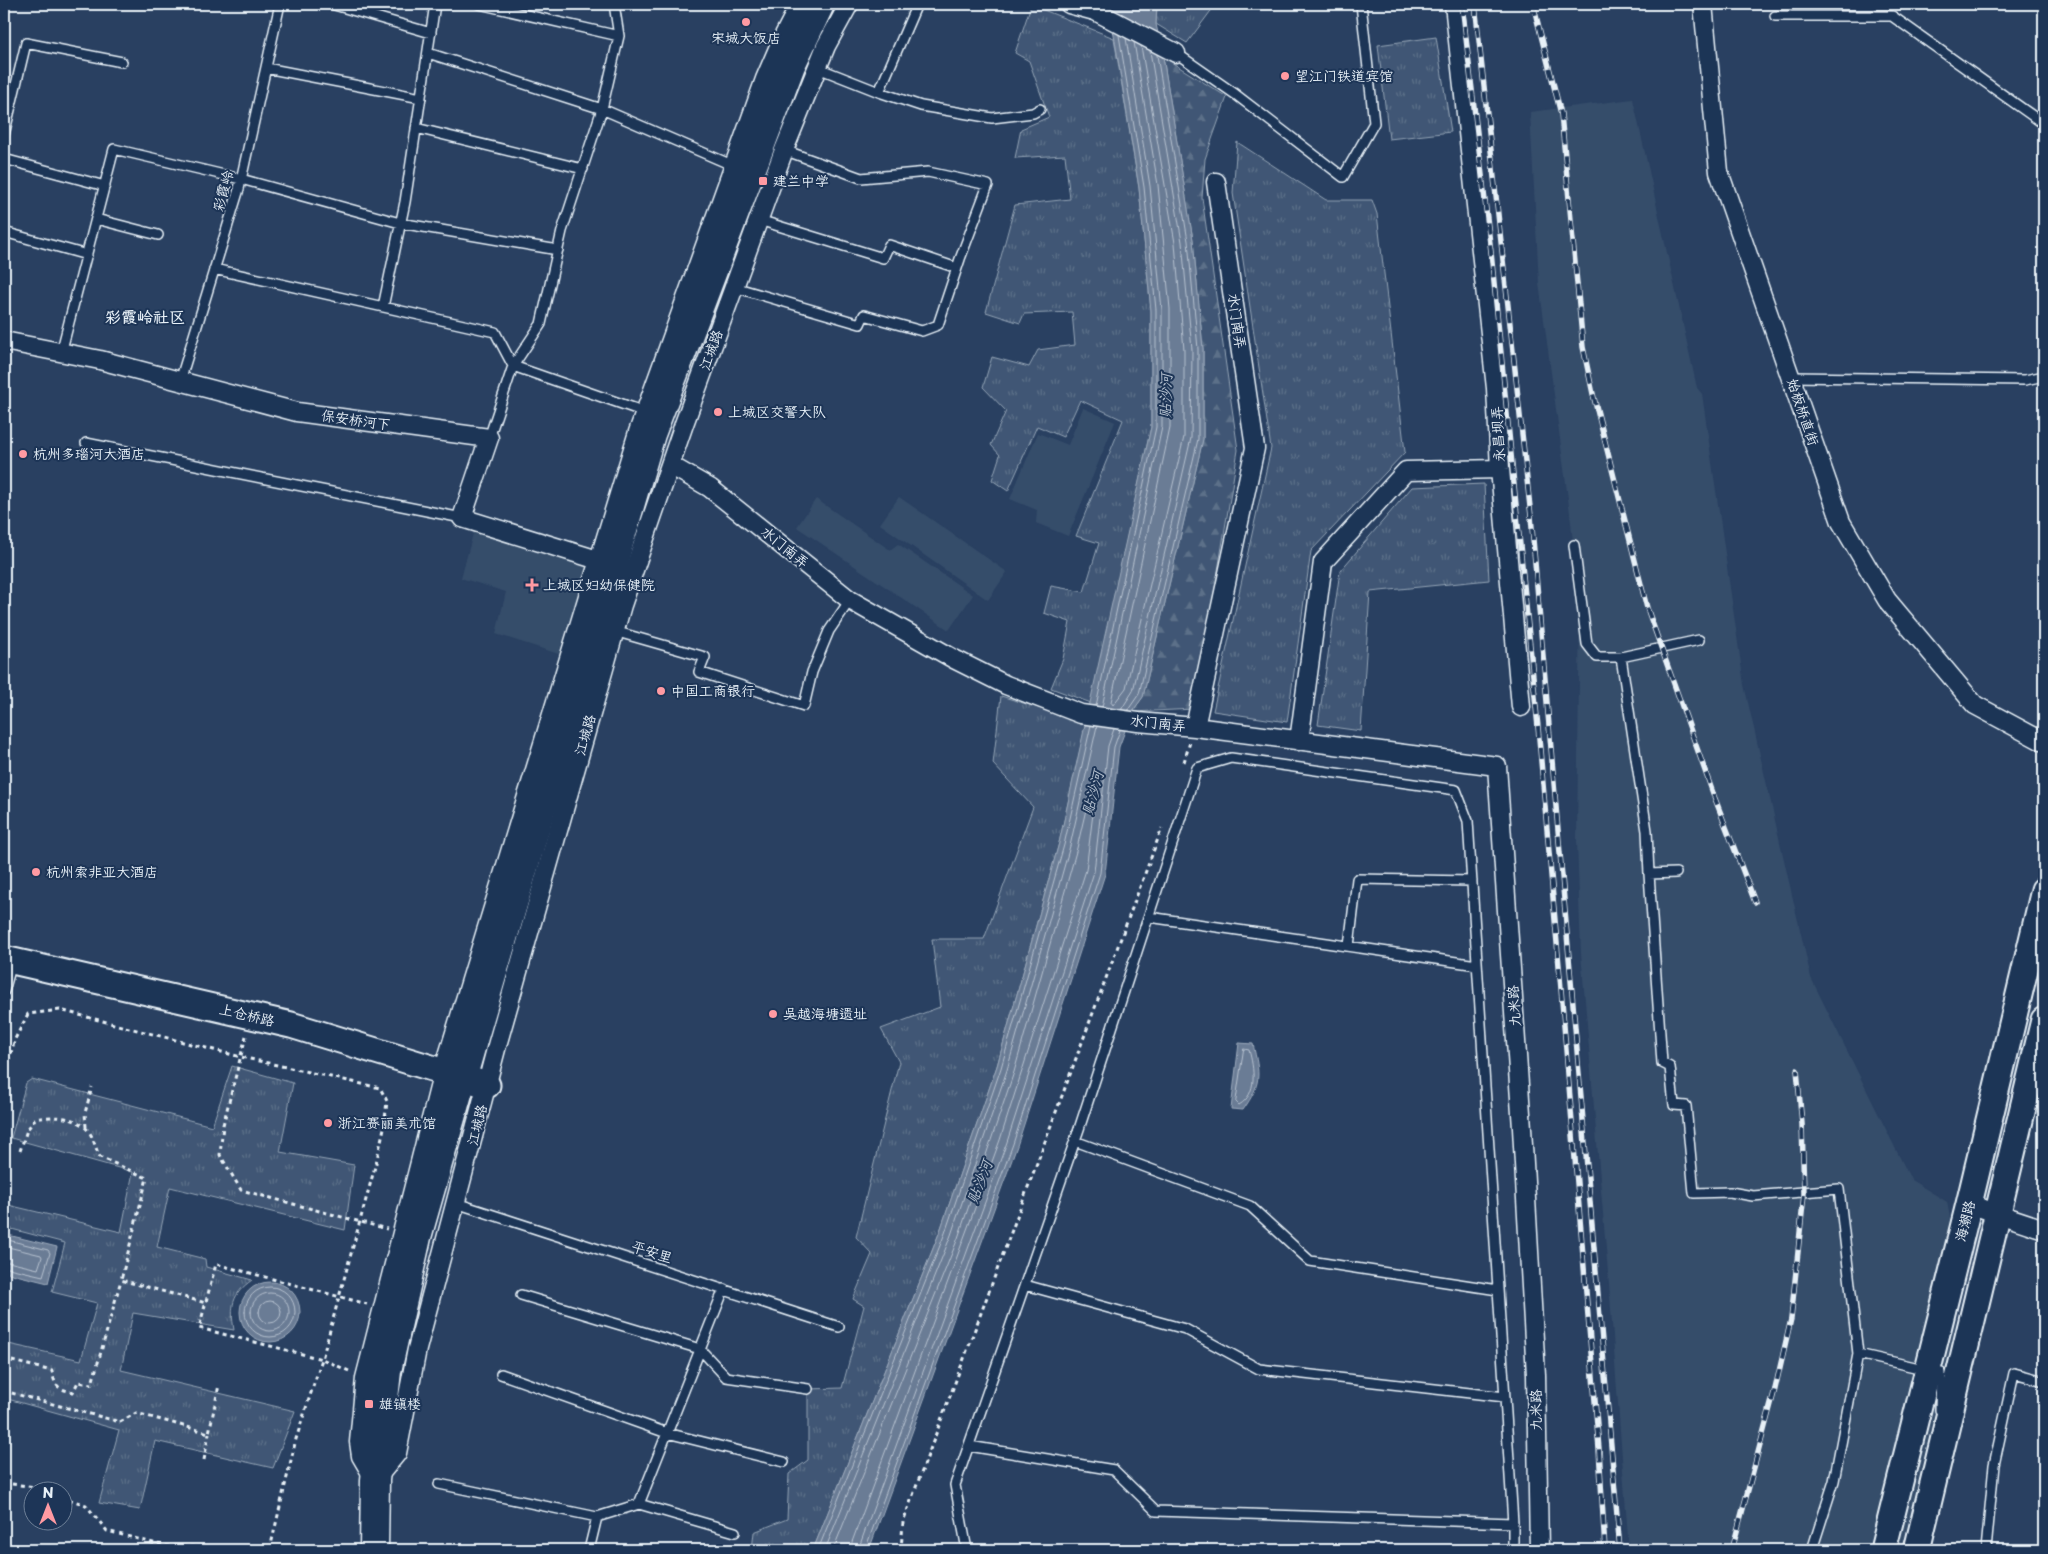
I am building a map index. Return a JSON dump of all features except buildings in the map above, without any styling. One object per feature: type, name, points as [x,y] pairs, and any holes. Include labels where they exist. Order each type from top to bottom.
[{"type":"main road","name":"江城路","points":[[374,1550],[375,1480],[387,1371],[417,1237],[651,434],[792,65],[820,4]]},
{"type":"street","name":"江城路","points":[[800,4],[765,79],[645,412],[598,560],[464,1079],[456,1204],[417,1349],[398,1453],[375,1480],[361,1456],[359,1442],[365,1378],[402,1233],[464,1079],[670,466],[734,287],[784,150],[818,68],[848,4]]},
{"type":"street","points":[[1069,4],[1095,11],[1176,53]]},
{"type":"street","name":"永昌坝弄","points":[[1299,740],[1323,562],[1406,470],[1500,469],[1496,388],[1454,4]]},
{"type":"street","name":"始板桥直街","points":[[1703,4],[1719,172],[1841,522],[1887,600],[1975,705],[2044,742]]},
{"type":"street","name":"水门南弄","points":[[670,466],[710,488],[850,600],[954,659],[1006,685],[1081,714],[1195,727],[1255,448],[1216,182]]},
{"type":"street","name":"保安桥河下","points":[[4,341],[100,360],[297,412],[489,438]]},
{"type":"street","points":[[489,438],[462,518],[598,560]]},
{"type":"street","points":[[1500,469],[1521,707]]},
{"type":"street","name":"九米路","points":[[1195,727],[1497,766],[1535,1365],[1539,1550]]},
{"type":"street","name":"海潮路","points":[[1884,1550],[2044,890]]},
{"type":"street","name":"上仓桥路","points":[[8,960],[291,1026],[464,1079]]},
{"type":"street","points":[[1918,1550],[2044,1020]]},
{"type":"street","points":[[1969,1204],[2044,1229]]},
{"type":"lane","name":"彩霞岭","points":[[180,381],[241,179],[280,4]]},
{"type":"lane","points":[[331,4],[431,33]]},
{"type":"lane","points":[[383,307],[400,223],[435,4]]},
{"type":"lane","points":[[479,4],[619,36]]},
{"type":"lane","points":[[489,438],[513,366],[541,324],[558,250],[602,109],[619,36],[614,4]]},
{"type":"lane","points":[[879,92],[917,4]]},
{"type":"lane","points":[[1176,53],[1235,94],[1343,177],[1374,122],[1360,4]]},
{"type":"lane","points":[[1775,16],[1892,16],[2044,124]]},
{"type":"lane","points":[[4,134],[26,43],[122,62]]},
{"type":"lane","points":[[428,53],[602,109],[734,166]]},
{"type":"lane","points":[[266,68],[421,98]]},
{"type":"lane","points":[[818,68],[921,106],[992,118],[1033,113],[1040,108]]},
{"type":"lane","points":[[416,128],[583,168]]},
{"type":"lane","points":[[61,352],[114,148],[241,179],[400,223],[558,250]]},
{"type":"lane","points":[[734,287],[860,324],[864,315],[922,331],[938,325],[988,185],[928,172],[861,178],[784,150]]},
{"type":"lane","points":[[4,159],[105,186]]},
{"type":"lane","points":[[96,219],[158,235]]},
{"type":"lane","points":[[759,220],[883,258],[890,245],[957,268]]},
{"type":"lane","points":[[4,232],[87,255]]},
{"type":"lane","points":[[214,269],[495,332],[513,366],[645,412]]},
{"type":"lane","points":[[1791,377],[2025,380],[2044,376]]},
{"type":"lane","points":[[86,443],[462,518]]},
{"type":"lane","points":[[1574,545],[1587,644],[1597,658],[1621,657],[1699,640]]},
{"type":"lane","points":[[614,631],[704,657],[699,672],[804,706],[812,672],[829,631],[850,600]]},
{"type":"lane","points":[[1621,657],[1647,831],[1662,1063],[1670,1067],[1674,1105],[1686,1106],[1694,1193],[1730,1192],[1753,1196],[1804,1194],[1840,1189],[1858,1354],[1834,1481],[1812,1550]]},
{"type":"lane","points":[[967,1550],[955,1485],[1075,1141],[1197,768],[1231,758],[1456,790],[1468,822],[1514,1523],[1513,1550]]},
{"type":"lane","points":[[1649,874],[1676,873]]},
{"type":"lane","points":[[1348,946],[1357,879],[1472,882]]},
{"type":"lane","points":[[1149,917],[1477,965]]},
{"type":"lane","points":[[4,992],[8,960]]},
{"type":"lane","points":[[1075,1141],[1250,1206],[1310,1261],[1498,1290]]},
{"type":"lane","name":"平安里","points":[[456,1204],[839,1326]]},
{"type":"lane","points":[[1025,1285],[1185,1329],[1258,1369],[1505,1397]]},
{"type":"lane","points":[[639,1504],[724,1290]]},
{"type":"lane","points":[[521,1296],[700,1349],[726,1377],[808,1389]]},
{"type":"lane","points":[[1858,1354],[1941,1373],[1938,1445],[1913,1524]]},
{"type":"lane","points":[[1986,1550],[1994,1465],[2014,1372],[2044,1381]]},
{"type":"lane","points":[[502,1374],[668,1433],[784,1462]]},
{"type":"lane","points":[[969,1446],[1114,1470],[1156,1511],[1514,1523]]},
{"type":"lane","points":[[439,1484],[598,1517],[639,1504],[735,1532]]},
{"type":"lane","points":[[589,1550],[598,1517]]},
{"type":"path","points":[[1183,763],[1195,727]]},
{"type":"path","points":[[901,1550],[903,1522],[906,1513],[1162,827]]},
{"type":"path","points":[[4,1078],[15,1039],[28,1014],[60,1010],[241,1057],[380,1088],[387,1101],[384,1128],[361,1222],[322,1359],[296,1438],[270,1549],[165,1546],[107,1531],[86,1505],[72,1500]]},
{"type":"path","points":[[251,1016],[223,1125],[220,1155],[241,1190],[402,1233]]},
{"type":"path","points":[[4,1359],[52,1371],[54,1382],[60,1389],[73,1392],[78,1382],[92,1384],[148,1178],[100,1157],[86,1127],[85,1113],[92,1087]]},
{"type":"path","points":[[20,1151],[27,1130],[35,1119],[58,1116],[78,1122],[86,1127]]},
{"type":"path","points":[[365,1378],[322,1359],[199,1328],[216,1264],[382,1308]]},
{"type":"path","points":[[121,1280],[206,1303]]},
{"type":"path","points":[[204,1460],[219,1385]]},
{"type":"path","points":[[4,1391],[120,1422],[136,1413],[209,1433]]},
{"type":"path","points":[[4,1483],[22,1485]]},
{"type":"shaded area","points":[[1633,99],[1697,388],[1702,394],[1744,685],[1811,978],[1911,1180],[1947,1202],[1960,1270],[1945,1462],[1923,1550],[1629,1550],[1581,953],[1577,840],[1580,607],[1570,513],[1539,283],[1530,112]]},
{"type":"shaded area","points":[[1083,408],[1115,422],[1068,536],[1036,523],[1037,510],[1010,499],[1038,433],[1068,445]]},
{"type":"shaded area","points":[[899,497],[1007,572],[988,600],[880,524]]},
{"type":"shaded area","points":[[816,499],[890,550],[898,544],[973,595],[949,630],[797,527]]},
{"type":"shaded area","name":"上城区妇幼保健院","points":[[476,523],[588,560],[559,654],[496,634],[506,592],[461,578]]},
{"type":"green space","points":[[1157,4],[1216,4],[1187,43],[1156,24]]},
{"type":"green space","points":[[1031,5],[1114,38],[1139,188],[1151,311],[1151,427],[1091,703],[1051,688],[1063,659],[1070,622],[1044,613],[1051,586],[1084,592],[1099,543],[1076,536],[1123,420],[1080,400],[1063,437],[1037,426],[1008,491],[992,480],[1000,455],[991,445],[1006,411],[983,387],[992,357],[1029,367],[1038,350],[1075,345],[1072,312],[1024,314],[1020,323],[986,312],[1015,205],[1070,199],[1065,155],[1015,158],[1021,129],[1049,117],[1029,61],[1015,53]]},
{"type":"green space","points":[[1436,37],[1451,132],[1389,139],[1378,45]]},
{"type":"green space","points":[[1163,57],[1227,97],[1205,159],[1202,198],[1238,450],[1195,709],[1132,712],[1143,697],[1203,439],[1203,349],[1193,240]]},
{"type":"green space","points":[[1237,142],[1326,200],[1372,200],[1377,214],[1405,452],[1311,551],[1287,722],[1213,711],[1271,448],[1233,193]]},
{"type":"green space","points":[[1484,484],[1489,580],[1370,592],[1361,731],[1318,725],[1340,571],[1412,487]]},
{"type":"green space","points":[[1001,696],[1086,723],[1059,843],[997,1066],[940,1231],[813,1550],[752,1550],[754,1532],[787,1519],[789,1474],[808,1460],[808,1389],[842,1388],[864,1306],[853,1299],[872,1254],[856,1237],[899,1062],[881,1029],[940,1007],[932,939],[984,939],[1033,807],[993,764]]},
{"type":"green space","points":[[232,1066],[293,1083],[280,1152],[354,1165],[345,1230],[170,1187],[157,1247],[205,1259],[206,1267],[252,1280],[240,1290],[234,1301],[232,1314],[234,1330],[133,1313],[121,1370],[295,1411],[273,1468],[155,1441],[140,1510],[99,1503],[119,1430],[4,1398],[4,1343],[81,1360],[97,1303],[52,1292],[65,1243],[4,1227],[4,1204],[121,1232],[133,1172],[11,1138],[26,1083],[32,1079],[212,1126]]},
{"type":"water","name":"贴沙河","points":[[1109,4],[1157,4],[1156,24],[1193,240],[1203,349],[1203,439],[1143,697],[1132,712],[1119,747],[1105,874],[1017,1146],[869,1550],[813,1550],[940,1231],[997,1066],[1059,843],[1151,427],[1151,311],[1139,188]]},
{"type":"water","points":[[1239,1043],[1253,1044],[1258,1071],[1254,1093],[1243,1110],[1231,1109]]},
{"type":"water","points":[[4,1234],[57,1247],[48,1283],[4,1272]]},
{"type":"water","points":[[264,1282],[276,1282],[287,1287],[295,1295],[300,1306],[298,1324],[287,1337],[276,1342],[264,1342],[253,1337],[245,1329],[240,1318],[240,1306],[245,1295],[253,1287]]},
{"type":"railway","points":[[1462,4],[1491,252],[1538,727],[1599,1449],[1605,1550]]},
{"type":"railway","points":[[1475,4],[1531,516],[1620,1550]]},
{"type":"railway","points":[[1533,4],[1561,114],[1583,347],[1593,394],[1647,608],[1714,796],[1755,902]]},
{"type":"railway","points":[[1732,1550],[1775,1389],[1791,1319],[1804,1194],[1802,1124],[1797,1070]]},
{"type":"place","name":"宋城大饭店","points":[[746,22]]},
{"type":"place","name":"望江门铁道宾馆","points":[[1285,76]]},
{"type":"place","name":"建兰中学","points":[[763,181]]},
{"type":"place","name":"上城区交警大队","points":[[718,412]]},
{"type":"place","name":"杭州多瑙河大酒店","points":[[23,454]]},
{"type":"place","name":"上城区妇幼保健院","points":[[532,585]]},
{"type":"place","name":"中国工商银行","points":[[661,691]]},
{"type":"place","name":"杭州索非亚大酒店","points":[[36,872]]},
{"type":"place","name":"吴越海塘遗址","points":[[773,1014]]},
{"type":"place","name":"浙江赛丽美术馆","points":[[328,1123]]},
{"type":"place","name":"雄镇楼","points":[[369,1404]]},
{"type":"district","name":"彩霞岭社区","points":[[145,317]]}]
